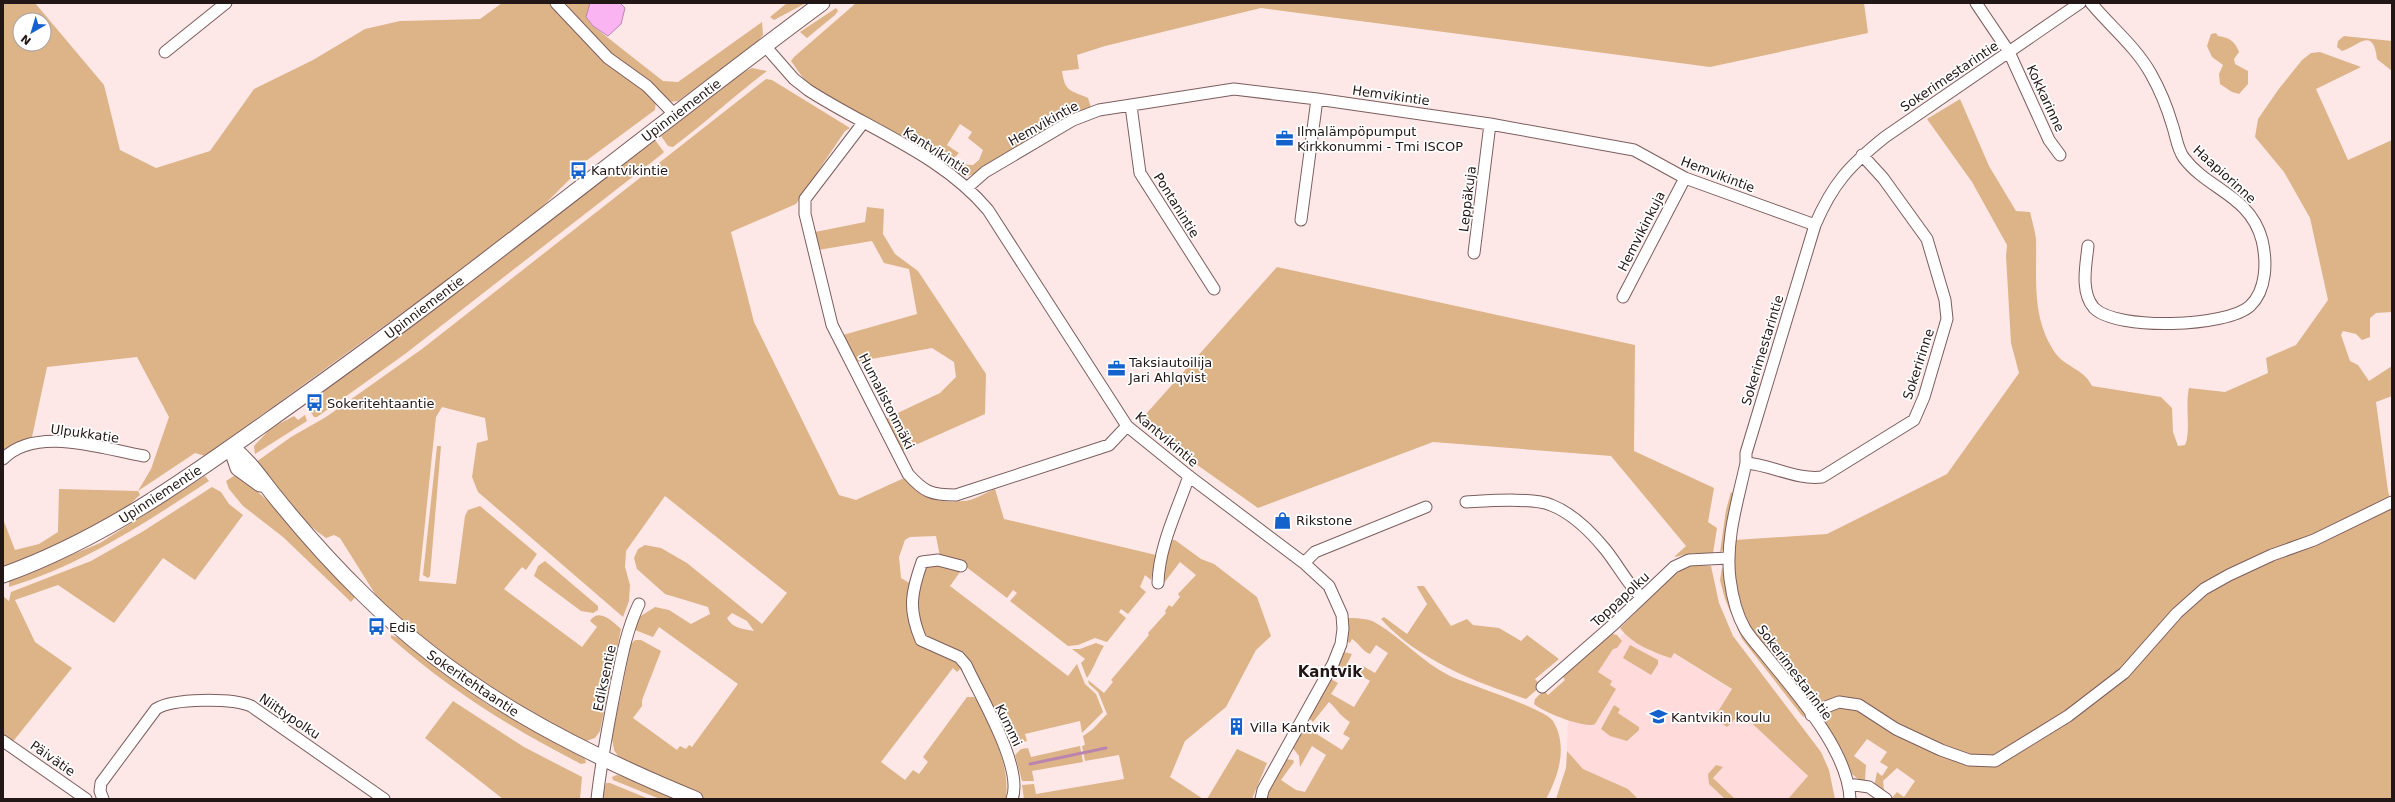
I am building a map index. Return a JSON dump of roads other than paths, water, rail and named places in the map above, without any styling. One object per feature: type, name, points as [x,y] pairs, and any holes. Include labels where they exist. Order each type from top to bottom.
[{"type":"street","points":[[166,52],[226,3]]},
{"type":"street","points":[[556,3],[608,58],[647,86],[674,114]]},
{"type":"street","name":"Upinniementie","points":[[3,574],[57,554],[92,537],[153,501],[231,447],[395,330],[674,114],[766,47],[822,3]]},
{"type":"street","name":"Kokkarinne","points":[[1976,3],[2009,52],[2050,140],[2060,155]]},
{"type":"street","name":"Sokerimestarintie","points":[[1850,799],[1848,784],[1840,757],[1811,715],[1744,628],[1730,580],[1728,558],[1746,462],[1746,453],[1815,225],[1825,201],[1839,179],[1862,155],[1885,137],[2080,3]]},
{"type":"street","name":"Haapiorinne","points":[[2088,246],[2085,287],[2094,307],[2103,315],[2113,319],[2184,323],[2226,318],[2251,305],[2263,284],[2264,252],[2261,239],[2251,216],[2242,205],[2184,158],[2164,99],[2151,74],[2130,45],[2091,3]]},
{"type":"street","name":"Kantvikintie","points":[[766,47],[794,79],[804,86],[863,123],[937,164],[968,187],[988,210],[1127,426],[1189,476],[1304,563],[1329,586],[1337,600],[1342,615],[1343,629],[1341,644],[1334,664],[1263,790],[1261,799]]},
{"type":"street","name":"Hemvikintie","points":[[968,187],[985,172],[1073,120],[1099,110],[1234,89],[1317,99],[1490,124],[1634,150],[1685,178],[1815,225]]},
{"type":"street","points":[[1301,220],[1317,99]]},
{"type":"street","name":"Pontanintie","points":[[1131,106],[1140,173],[1214,289]]},
{"type":"street","name":"Humalistonmäki","points":[[863,123],[805,199],[805,214],[832,325],[908,474],[920,488],[936,495],[956,495],[1109,444],[1127,426]]},
{"type":"street","name":"Leppäkuja","points":[[1474,253],[1490,124]]},
{"type":"street","name":"Sokeririnne","points":[[1746,462],[1762,464],[1812,478],[1822,477],[1914,420],[1924,397],[1947,319],[1945,300],[1927,239],[1883,178],[1862,155]]},
{"type":"street","name":"Hemvikinkuja","points":[[1623,297],[1685,178]]},
{"type":"street","name":"Ulpukkatie","points":[[3,459],[20,446],[39,441],[64,442],[144,456]]},
{"type":"street","name":"Sokeritehtaantie","points":[[231,447],[238,468],[273,494],[363,595],[423,649],[499,702],[602,759],[695,799]]},
{"type":"street","points":[[1158,583],[1158,569],[1163,547],[1189,476]]},
{"type":"street","points":[[1466,502],[1525,501],[1550,504],[1588,530],[1606,550],[1627,583],[1641,598]]},
{"type":"street","points":[[1811,715],[1818,710],[1839,702],[1859,705],[1896,729],[1941,750],[1969,760],[1995,761],[2068,716],[2124,673],[2177,613],[2204,590],[2229,575],[2272,555],[2314,540],[2392,502]]},
{"type":"street","points":[[1304,563],[1315,552],[1426,507]]},
{"type":"street","name":"Toppapolku","points":[[1542,688],[1674,567],[1689,560],[1728,558]]},
{"type":"street","name":"Kummi","points":[[961,566],[938,560],[922,562],[912,596],[912,615],[921,640],[958,657],[966,665],[1010,758],[1014,779],[1012,799]]},
{"type":"street","name":"Ediksentie","points":[[597,799],[602,759],[629,629],[639,604]]},
{"type":"street","name":"Niittypolku","points":[[103,799],[100,791],[101,783],[156,710],[164,705],[206,701],[243,703],[251,706],[384,799]]},
{"type":"street","name":"Päivätie","points":[[3,741],[86,799]]},
{"type":"street","points":[[1848,784],[1869,787],[1886,799]]},
{"type":"waterway","points":[[1030,764],[1106,748]]},
{"type":"place","name":"Ilmalämpöpumput Kirkkonummi - Tmi ISCOP","points":[[1284,138]]},
{"type":"place","name":"Kantvikintie","points":[[578,170]]},
{"type":"place","name":"Taksiautoilija Jari Ahlqvist","points":[[1116,369]]},
{"type":"place","name":"Sokeritehtaantie","points":[[314,403]]},
{"type":"place","name":"Rikstone","points":[[1283,520]]},
{"type":"place","name":"Edis","points":[[376,627]]},
{"type":"place","name":"Kantvikin koulu","points":[[1658,717]]},
{"type":"place","name":"Villa Kantvik","points":[[1237,727]]},
{"type":"district","name":"Kantvik","points":[[1330,672]]}]
